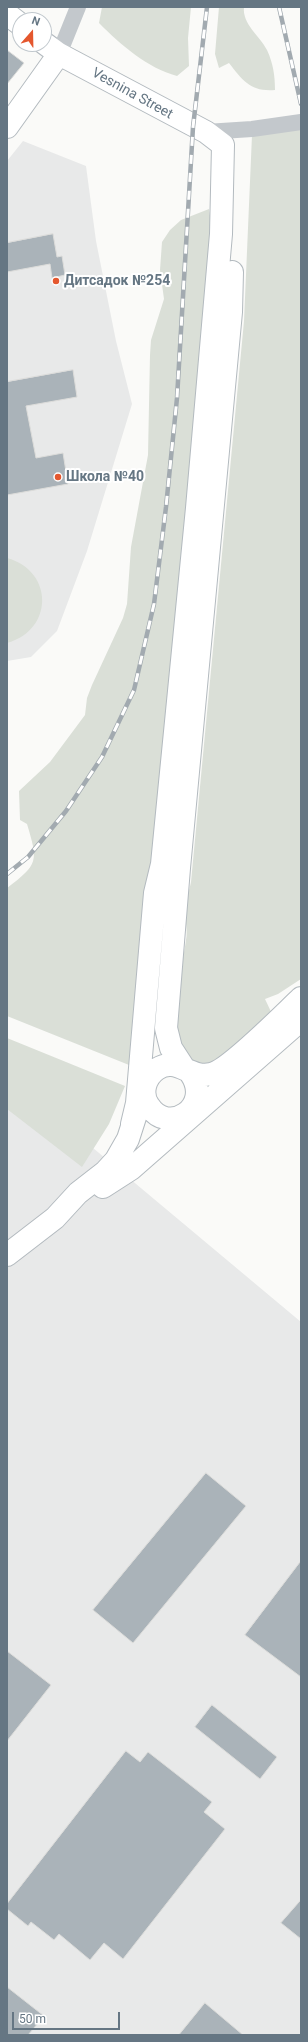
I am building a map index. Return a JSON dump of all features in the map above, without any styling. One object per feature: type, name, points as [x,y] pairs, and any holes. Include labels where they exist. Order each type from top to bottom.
[{"type":"street","points":[[52,47],[78,7]]},
{"type":"street","name":"Vesnina Street","points":[[52,50],[215,139]]},
{"type":"street","points":[[7,127],[49,52]]},
{"type":"street","points":[[215,139],[252,129],[301,122]]},
{"type":"street","points":[[7,1255],[54,1218],[78,1194],[106,1172],[116,1160],[128,1139],[137,1103],[155,893],[162,864],[198,508],[222,234],[215,139]]},
{"type":"street","points":[[103,1187],[131,1169],[195,1108],[198,1090],[196,1081],[171,1048],[166,1028],[179,868],[231,312],[236,186],[215,139]]},
{"type":"street","points":[[162,864],[164,893],[145,1085],[148,1106],[154,1113],[162,1117],[195,1108]]},
{"type":"street","points":[[132,1124],[145,1085],[151,1073],[167,1065],[176,1065],[188,1071],[212,1074],[222,1070],[301,998]]},
{"type":"street","points":[[54,1218],[84,1203],[301,1020]]},
{"type":"shaded area","points":[[102,7],[191,7],[188,38],[189,66],[177,76],[145,62],[125,47],[99,23]]},
{"type":"shaded area","points":[[219,7],[244,7],[246,19],[264,45],[271,60],[275,79],[275,90],[260,89],[248,84],[229,63],[219,68],[215,54]]},
{"type":"shaded area","points":[[300,126],[301,979],[278,994],[265,999],[273,1016],[217,1066],[205,1067],[188,1057],[180,1044],[176,1028],[176,1009],[177,990],[187,936],[185,909],[191,882],[244,321],[252,135]]},
{"type":"shaded area","points":[[23,141],[86,166],[96,241],[116,341],[132,404],[87,551],[57,631],[31,657],[7,661],[7,161]]},
{"type":"shaded area","points":[[209,209],[216,257],[134,1067],[7,1016],[7,888],[30,867],[34,854],[27,824],[20,820],[19,791],[50,762],[85,715],[87,698],[123,618],[127,604],[131,547],[148,455],[151,340],[164,299],[160,270],[162,242],[170,230],[181,220]]},
{"type":"shaded area","points":[[7,558],[22,565],[33,575],[40,587],[42,600],[40,614],[33,626],[22,636],[7,643]]},
{"type":"shaded area","points":[[7,1038],[125,1086],[109,1124],[82,1167],[7,1109]]},
{"type":"shaded area","points":[[7,1076],[301,1322],[301,2035],[7,2035]]},
{"type":"building","points":[[7,50],[24,63],[7,84]]},
{"type":"building","points":[[53,234],[57,257],[62,256],[65,275],[52,278],[50,264],[7,272],[7,243]]},
{"type":"building","points":[[73,370],[77,397],[26,406],[36,458],[63,453],[68,484],[7,495],[7,382]]},
{"type":"building","points":[[206,1473],[246,1506],[133,1643],[93,1610]]},
{"type":"building","points":[[301,1561],[301,1677],[245,1635]]},
{"type":"building","points":[[7,1651],[51,1685],[7,1741]]},
{"type":"building","points":[[212,1705],[277,1757],[260,1779],[195,1727]]},
{"type":"building","points":[[126,1751],[140,1762],[148,1752],[212,1802],[204,1812],[225,1829],[123,1959],[104,1943],[90,1960],[59,1934],[54,1940],[31,1922],[28,1926],[7,1909],[7,1904]]},
{"type":"building","points":[[301,1900],[301,1939],[281,1923]]},
{"type":"building","points":[[7,1987],[44,2016],[28,2035],[7,2035]]},
{"type":"building","points":[[205,2003],[243,2035],[179,2035]]},
{"type":"railway","points":[[7,874],[28,857],[66,811],[102,757],[134,690],[154,604],[177,398],[193,127],[207,7]]},
{"type":"railway","points":[[279,7],[301,104]]},
{"type":"place","name":"Дитсадок №254","points":[[56,281]]},
{"type":"place","name":"Школа №40","points":[[58,477]]}]
